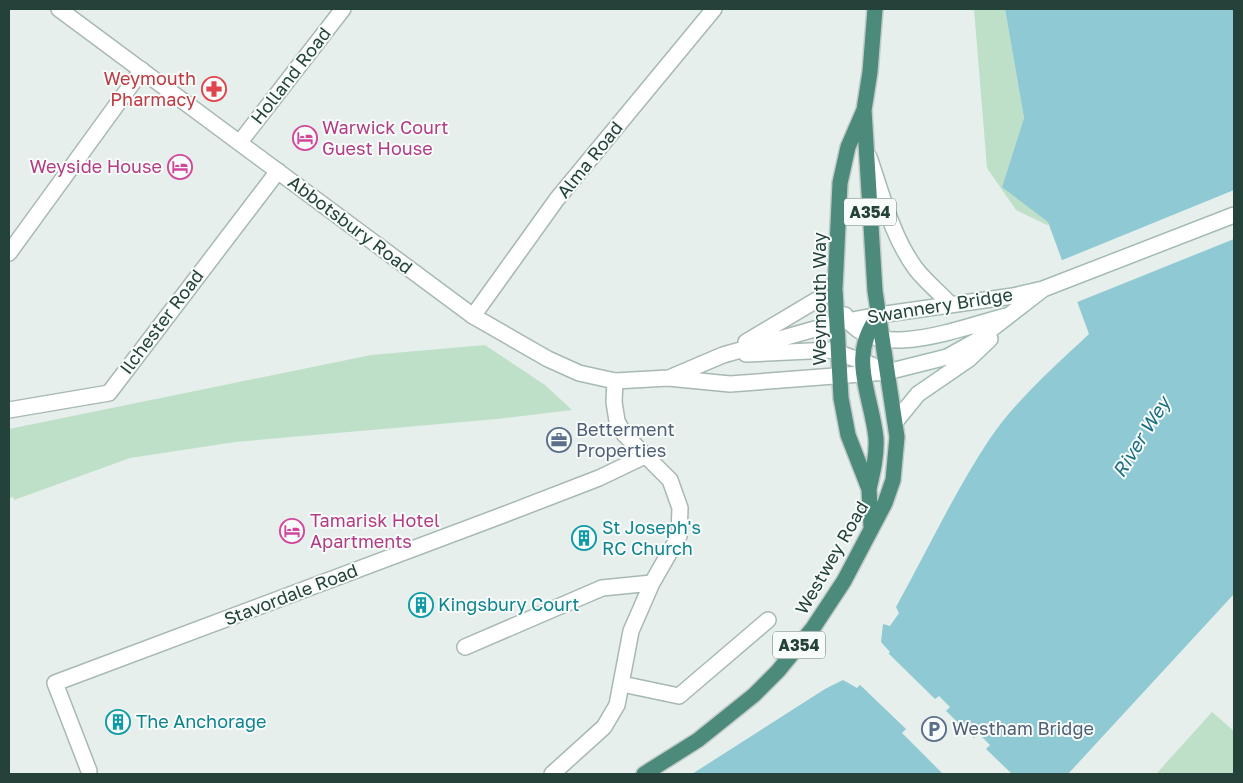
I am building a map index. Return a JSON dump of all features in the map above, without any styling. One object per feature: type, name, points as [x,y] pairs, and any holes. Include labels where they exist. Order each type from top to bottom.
[{"type":"highway","name":"Weymouth Way","points":[[871,528],[869,488],[876,440],[863,368],[866,334],[879,315],[872,250],[864,110],[870,72],[875,9]]},
{"type":"highway","name":"Weymouth Way","points":[[864,110],[848,147],[840,183],[835,294],[842,322],[837,350],[848,435],[869,488]]},
{"type":"highway","name":"Westwey Road","points":[[644,774],[698,740],[754,695],[778,671],[813,628],[859,555],[885,503],[893,480],[897,454],[896,421],[879,315]]},
{"type":"street","name":"Abbotsbury Road","points":[[59,9],[473,316],[548,359],[579,373],[615,381],[668,378],[730,384],[839,376],[863,368],[887,372]]},
{"type":"street","name":"Holland Road","points":[[240,142],[343,9]]},
{"type":"street","name":"Alma Road","points":[[473,316],[557,199],[714,9]]},
{"type":"street","points":[[9,253],[142,70]]},
{"type":"street","points":[[868,155],[891,221],[908,257],[928,282],[951,305]]},
{"type":"street","name":"Ilchester Road","points":[[9,410],[109,392],[278,171]]},
{"type":"street","name":"Swannery Bridge","points":[[887,372],[947,356],[976,341],[1024,299],[1043,289],[1234,216]]},
{"type":"street","points":[[723,355],[835,294]]},
{"type":"street","name":"Swannery Bridge","points":[[842,322],[951,305],[1024,299]]},
{"type":"street","points":[[842,322],[866,334],[882,339],[907,340],[1006,316]]},
{"type":"street","points":[[896,421],[918,394],[969,359],[981,348],[992,337],[1006,316]]},
{"type":"street","name":"Abbotsbury Road","points":[[668,378],[723,355],[842,322]]},
{"type":"street","points":[[723,355],[816,349],[837,350],[863,368]]},
{"type":"street","points":[[552,774],[604,727],[617,705],[631,631],[652,583],[679,536],[680,508],[670,480],[624,434],[618,421],[614,402],[615,381]]},
{"type":"street","name":"Stavordale Road","points":[[88,771],[55,683],[503,515],[599,478],[645,456]]},
{"type":"street","points":[[465,647],[602,588],[652,583]]},
{"type":"street","points":[[622,684],[679,696],[768,620]]},
{"type":"green space","points":[[974,9],[1005,9],[1024,118],[1002,187],[1234,157],[1047,225],[1016,210],[987,168]]},
{"type":"green space","points":[[485,345],[545,385],[572,410],[497,419],[235,442],[130,458],[14,500],[13,497],[9,498],[9,429],[371,355]]},
{"type":"green space","points":[[1212,712],[1234,731],[1234,774],[1156,774]]},
{"type":"water","name":"River Wey","points":[[1005,9],[1234,9],[1234,594],[1068,774],[692,774],[825,689],[843,680],[857,688],[890,652],[881,642],[883,624],[890,626],[899,613],[896,607],[976,460],[1011,411],[1036,384],[1089,334],[1048,222],[1002,187],[1024,118]]},
{"type":"pier","points":[[1234,190],[1234,239],[1075,303],[1060,261]]},
{"type":"pier","name":"Westham Bridge","points":[[882,647],[935,699],[939,696],[950,707],[946,711],[974,738],[979,734],[990,745],[986,749],[1012,774],[943,774],[902,733],[906,729],[858,683],[887,652]]},
{"type":"place","name":"Weymouth Pharmacy","points":[[214,89]]},
{"type":"place","name":"Warwick Court Guest House","points":[[305,138]]},
{"type":"place","name":"Weyside House","points":[[180,167]]},
{"type":"place","name":"Betterment Properties","points":[[559,440]]},
{"type":"place","name":"Tamarisk Hotel Apartments","points":[[292,531]]},
{"type":"place","name":"St Joseph's RC Church","points":[[584,538]]},
{"type":"place","name":"Kingsbury Court","points":[[421,605]]},
{"type":"place","name":"The Anchorage","points":[[118,722]]},
{"type":"place","name":"Westham Bridge","points":[[934,729]]}]
